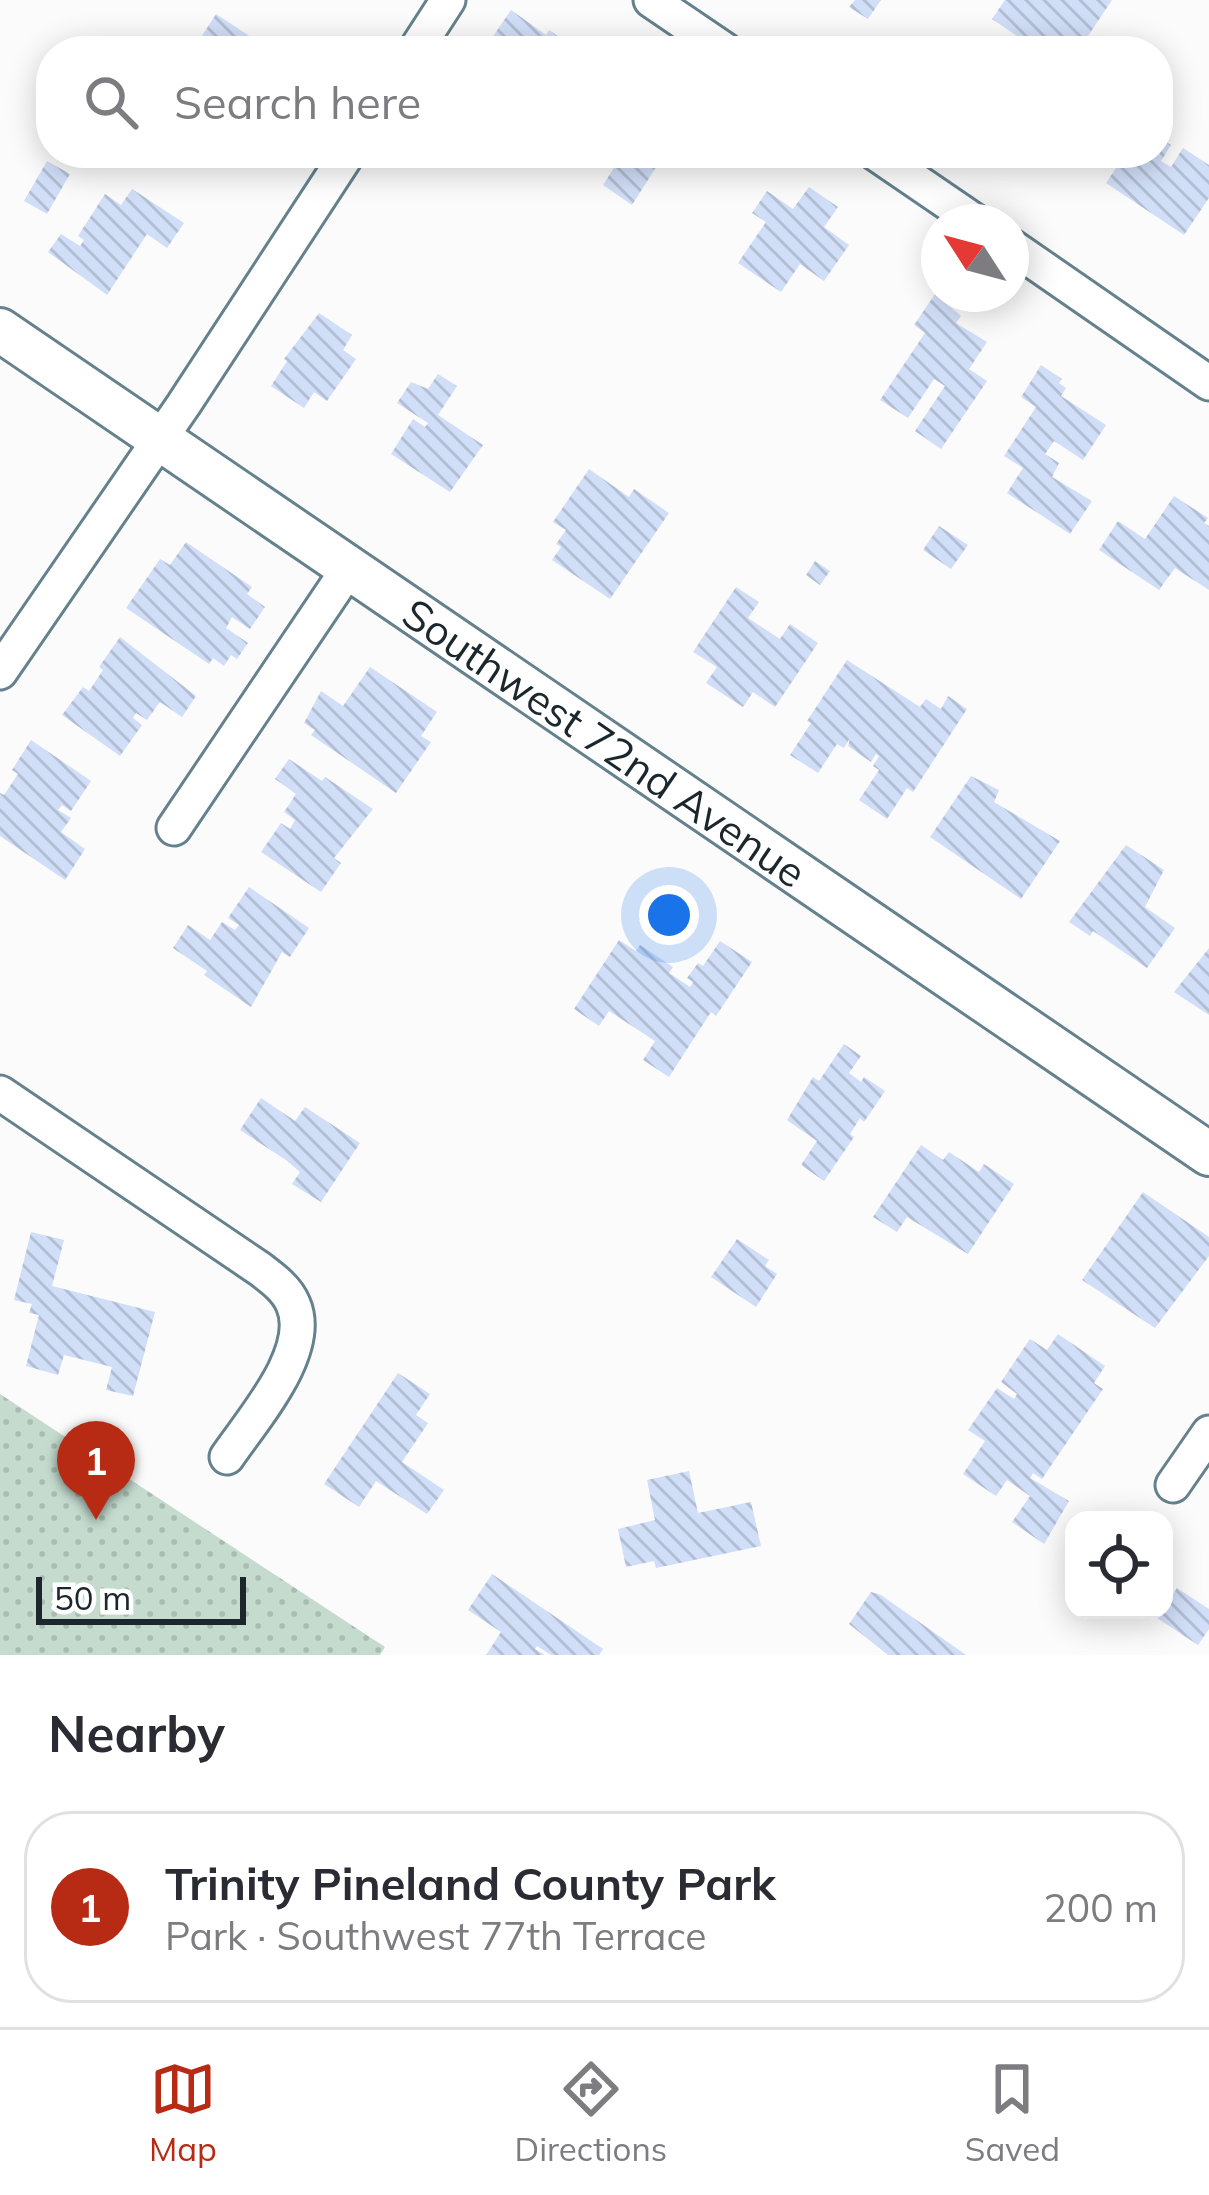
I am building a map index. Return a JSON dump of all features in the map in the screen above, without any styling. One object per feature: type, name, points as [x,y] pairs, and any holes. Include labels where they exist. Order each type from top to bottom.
[{"type":"street","points":[[425,36],[448,0]]},
{"type":"street","points":[[651,0],[704,36]]},
{"type":"street","points":[[0,672],[338,168]]},
{"type":"street","points":[[897,168],[950,204]]},
{"type":"street","points":[[1029,258],[1209,382]]},
{"type":"street","name":"Southwest 72nd Avenue","points":[[0,330],[1209,1154]]},
{"type":"street","points":[[174,828],[349,568]]},
{"type":"street","points":[[0,1093],[260,1269],[293,1302],[297,1333],[289,1362],[227,1457]]},
{"type":"street","points":[[1174,1485],[1209,1433]]},
{"type":"green space","points":[[0,1394],[385,1647],[380,1655],[0,1655]]},
{"type":"building","points":[[855,0],[881,0],[868,19],[849,7]]},
{"type":"building","points":[[1005,0],[1112,0],[1088,36],[1017,36],[992,19]]},
{"type":"building","points":[[511,10],[546,35],[549,30],[558,36],[493,36]]},
{"type":"building","points":[[216,14],[249,36],[202,36]]},
{"type":"building","points":[[1183,148],[1209,165],[1209,198],[1184,235],[1106,183],[1116,168],[1173,168]]},
{"type":"building","points":[[43,168],[70,174],[47,214],[24,201]]},
{"type":"building","points":[[614,168],[655,168],[632,205],[603,185]]},
{"type":"building","points":[[809,187],[838,207],[824,227],[849,245],[824,281],[800,264],[781,292],[738,263],[766,222],[752,213],[767,191],[793,209]]},
{"type":"building","points":[[132,189],[184,223],[167,248],[147,234],[107,295],[48,252],[61,234],[80,246],[84,240],[78,236],[105,194],[121,205]]},
{"type":"building","points":[[923,312],[956,312],[961,316],[956,323],[987,342],[969,369],[987,381],[941,449],[915,431],[945,386],[934,379],[908,418],[880,400],[925,333],[914,325]]},
{"type":"building","points":[[319,313],[352,335],[343,350],[356,359],[327,401],[314,392],[304,408],[271,386],[284,359]]},
{"type":"building","points":[[1041,365],[1062,379],[1059,383],[1066,388],[1061,396],[1106,425],[1083,460],[1054,441],[1045,454],[1059,463],[1052,477],[1092,501],[1070,534],[1007,493],[1023,468],[1004,456],[1036,407],[1021,397]]},
{"type":"building","points":[[438,374],[457,386],[438,415],[483,445],[450,492],[391,454],[413,419],[425,427],[428,423],[397,403],[411,382],[428,389]]},
{"type":"building","points":[[589,469],[629,497],[634,489],[669,513],[610,599],[552,560],[566,530],[553,522]]},
{"type":"building","points":[[1174,496],[1208,518],[1204,523],[1209,526],[1209,590],[1175,568],[1159,590],[1099,550],[1118,521],[1145,539]]},
{"type":"building","points":[[939,526],[968,545],[951,569],[923,550]]},
{"type":"building","points":[[186,542],[252,587],[247,594],[265,607],[250,629],[232,617],[226,628],[248,643],[237,659],[231,655],[224,666],[213,658],[209,664],[126,608],[160,559],[170,565]]},
{"type":"building","points":[[815,561],[830,571],[820,585],[806,575]]},
{"type":"building","points":[[736,587],[759,602],[748,618],[780,639],[790,624],[818,643],[775,707],[753,692],[743,707],[706,683],[717,667],[693,652]]},
{"type":"building","points":[[120,637],[196,696],[182,717],[160,702],[147,720],[136,713],[133,718],[142,725],[120,756],[62,715],[83,687],[89,691]]},
{"type":"building","points":[[847,660],[920,707],[926,699],[941,709],[948,696],[967,709],[913,792],[907,788],[887,819],[859,800],[879,770],[873,766],[876,754],[871,762],[848,746],[850,738],[844,748],[837,744],[818,773],[790,755]]},
{"type":"building","points":[[370,667],[437,712],[421,736],[431,742],[396,793],[311,735],[315,730],[304,723],[321,691],[343,706]]},
{"type":"building","points":[[31,740],[91,781],[71,811],[62,805],[58,810],[71,818],[61,832],[85,849],[65,880],[0,836],[0,793],[4,795],[18,774],[12,770]]},
{"type":"building","points":[[289,759],[373,809],[334,858],[341,863],[321,892],[261,852],[281,823],[290,829],[295,820],[284,812],[296,794],[275,779]]},
{"type":"building","points":[[971,776],[999,790],[994,802],[1060,841],[1021,899],[930,837]]},
{"type":"building","points":[[1126,845],[1164,870],[1145,907],[1175,928],[1147,968],[1093,931],[1090,936],[1069,922]]},
{"type":"building","points":[[249,887],[309,928],[290,957],[282,952],[251,1007],[173,948],[188,925],[210,940],[222,922],[235,930],[239,925],[228,918]]},
{"type":"building","points":[[619,940],[636,951],[640,945],[673,967],[669,973],[690,987],[693,982],[687,978],[698,963],[703,966],[720,941],[752,962],[716,1016],[711,1012],[669,1077],[643,1060],[655,1041],[609,1011],[599,1026],[574,1009]]},
{"type":"building","points":[[1209,948],[1209,1015],[1174,992]]},
{"type":"building","points":[[844,1044],[861,1056],[849,1073],[885,1091],[864,1122],[860,1118],[850,1134],[854,1137],[824,1181],[801,1165],[817,1141],[787,1120],[813,1077],[819,1081]]},
{"type":"building","points":[[261,1098],[295,1121],[305,1107],[360,1143],[321,1202],[292,1184],[300,1172],[240,1130]]},
{"type":"building","points":[[921,1145],[943,1160],[949,1152],[979,1172],[984,1164],[1014,1184],[968,1254],[907,1217],[897,1232],[873,1217]]},
{"type":"building","points":[[1143,1192],[1209,1237],[1209,1256],[1155,1328],[1082,1280]]},
{"type":"building","points":[[31,1232],[64,1240],[52,1286],[155,1312],[133,1396],[106,1390],[112,1367],[64,1355],[58,1375],[26,1366],[39,1315],[29,1313],[32,1304],[14,1300]]},
{"type":"building","points":[[737,1239],[769,1260],[765,1266],[777,1274],[756,1307],[711,1277]]},
{"type":"building","points":[[1058,1334],[1105,1366],[1094,1383],[1103,1389],[1042,1479],[1033,1473],[1030,1478],[1069,1501],[1044,1544],[1012,1522],[1030,1496],[1007,1480],[996,1496],[963,1474],[985,1441],[968,1430],[997,1388],[1014,1399],[1017,1394],[1001,1382],[1030,1339],[1047,1350]]},
{"type":"building","points":[[398,1373],[430,1394],[416,1415],[428,1423],[402,1462],[444,1490],[427,1514],[376,1481],[359,1507],[324,1484]]},
{"type":"building","points":[[689,1471],[698,1513],[751,1502],[761,1546],[656,1568],[654,1561],[626,1567],[618,1529],[655,1520],[647,1480]]},
{"type":"building","points":[[492,1574],[603,1649],[599,1655],[551,1655],[537,1646],[545,1655],[486,1655],[501,1632],[468,1610]]},
{"type":"building","points":[[1177,1588],[1209,1609],[1209,1629],[1198,1645],[1159,1619],[1173,1619]]},
{"type":"building","points":[[871,1592],[966,1655],[888,1655],[849,1624]]},
{"type":"place","name":"Trinity Pineland County Park","points":[[96,1520]]}]
